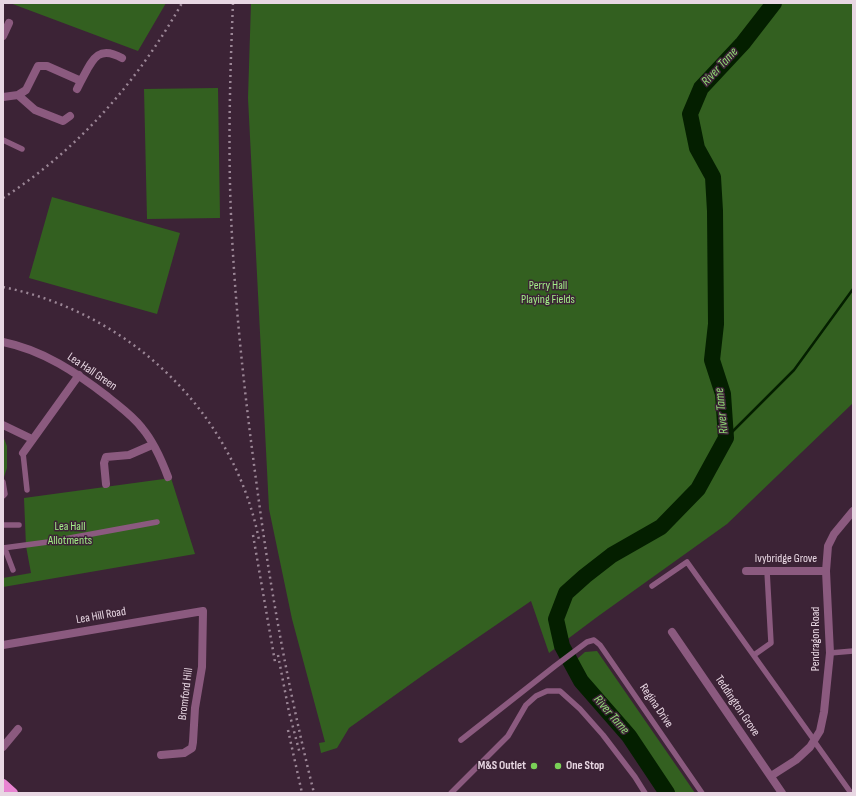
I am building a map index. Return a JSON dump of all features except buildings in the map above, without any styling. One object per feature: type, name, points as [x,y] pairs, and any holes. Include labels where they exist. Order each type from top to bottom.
[{"type":"main road","points":[[3,784],[13,793]]},
{"type":"street","points":[[3,36],[9,23]]},
{"type":"street","points":[[77,89],[93,59],[97,56],[110,52],[122,58]]},
{"type":"street","points":[[3,97],[18,95],[26,90],[38,66],[47,66],[81,81]]},
{"type":"street","points":[[18,95],[34,110],[64,121],[70,116]]},
{"type":"street","name":"Lea Hall Green","points":[[3,342],[14,344],[42,355],[79,375],[132,416],[144,429],[163,464],[168,477]]},
{"type":"street","points":[[23,453],[32,438],[79,375]]},
{"type":"street","points":[[3,424],[32,438]]},
{"type":"street","points":[[106,484],[104,463],[106,457],[129,455],[152,445]]},
{"type":"street","name":"Pendragon Road","points":[[771,776],[796,760],[810,747],[820,731],[824,712],[830,653],[826,571],[829,544],[834,534],[853,511]]},
{"type":"street","name":"Ivybridge Grove","points":[[746,571],[826,571]]},
{"type":"street","name":"Lea Hill Road","points":[[3,646],[203,610]]},
{"type":"street","name":"Bromford Hill","points":[[161,755],[184,753],[192,748],[194,742],[195,708],[202,667],[203,610]]},
{"type":"street","name":"Teddington Grove","points":[[672,632],[782,793]]},
{"type":"street","points":[[3,747],[18,729]]},
{"type":"lane","points":[[3,140],[22,149]]},
{"type":"lane","points":[[23,453],[28,490]]},
{"type":"lane","points":[[3,482],[5,494],[3,496]]},
{"type":"lane","points":[[13,570],[4,549],[157,522]]},
{"type":"lane","points":[[3,525],[19,525]]},
{"type":"lane","points":[[652,586],[687,562],[851,793]]},
{"type":"lane","points":[[754,655],[771,644],[767,571]]},
{"type":"lane","name":"Regina Drive","points":[[461,740],[560,661],[587,642],[594,640],[600,644],[702,793]]},
{"type":"lane","points":[[830,653],[853,651]]},
{"type":"lane","points":[[451,793],[508,736],[526,705],[536,696],[547,691],[560,691],[580,709],[603,735],[635,776],[645,793]]},
{"type":"green space","points":[[10,3],[166,3],[138,51]]},
{"type":"green space","name":"Perry Hall Playing Fields","points":[[251,3],[853,3],[853,403],[727,524],[549,653],[531,601],[349,728],[337,748],[321,753],[319,743],[325,742],[292,619],[269,509],[248,98]]},
{"type":"green space","points":[[218,88],[220,218],[147,219],[144,89]]},
{"type":"green space","points":[[52,197],[180,233],[157,314],[29,278]]},
{"type":"green space","points":[[3,436],[7,446],[7,468],[4,477],[3,475]]},
{"type":"green space","name":"Lea Hall Allotments","points":[[171,478],[195,554],[3,587],[3,578],[31,573],[26,546],[24,498]]},
{"type":"green space","points":[[597,651],[695,793],[673,793],[653,759],[611,704],[589,680],[577,659],[585,652]]},
{"type":"waterway","name":"River Tame","points":[[667,793],[629,736],[581,681],[562,646],[556,619],[566,593],[612,555],[661,527],[698,489],[726,438],[723,394],[712,360],[716,324],[715,211],[713,177],[697,148],[690,114],[701,88],[743,43],[774,3]]},
{"type":"waterway","points":[[726,438],[794,370],[853,289]]},
{"type":"railway","points":[[3,198],[31,179],[57,158],[104,111],[126,86],[146,59],[165,32],[182,3]]},
{"type":"railway","points":[[233,3],[230,109],[230,188],[235,287],[242,359],[259,502],[276,612],[289,685],[314,793]]},
{"type":"railway","points":[[3,287],[49,300],[93,320],[133,345],[169,375],[200,411],[226,450],[246,493],[259,540]]},
{"type":"railway","points":[[253,535],[275,662]]},
{"type":"railway","points":[[278,655],[289,712],[300,754]]},
{"type":"railway","points":[[288,730],[302,793]]},
{"type":"place","name":"M&S Outlet","points":[[534,766]]},
{"type":"place","name":"One Stop","points":[[558,766]]}]
